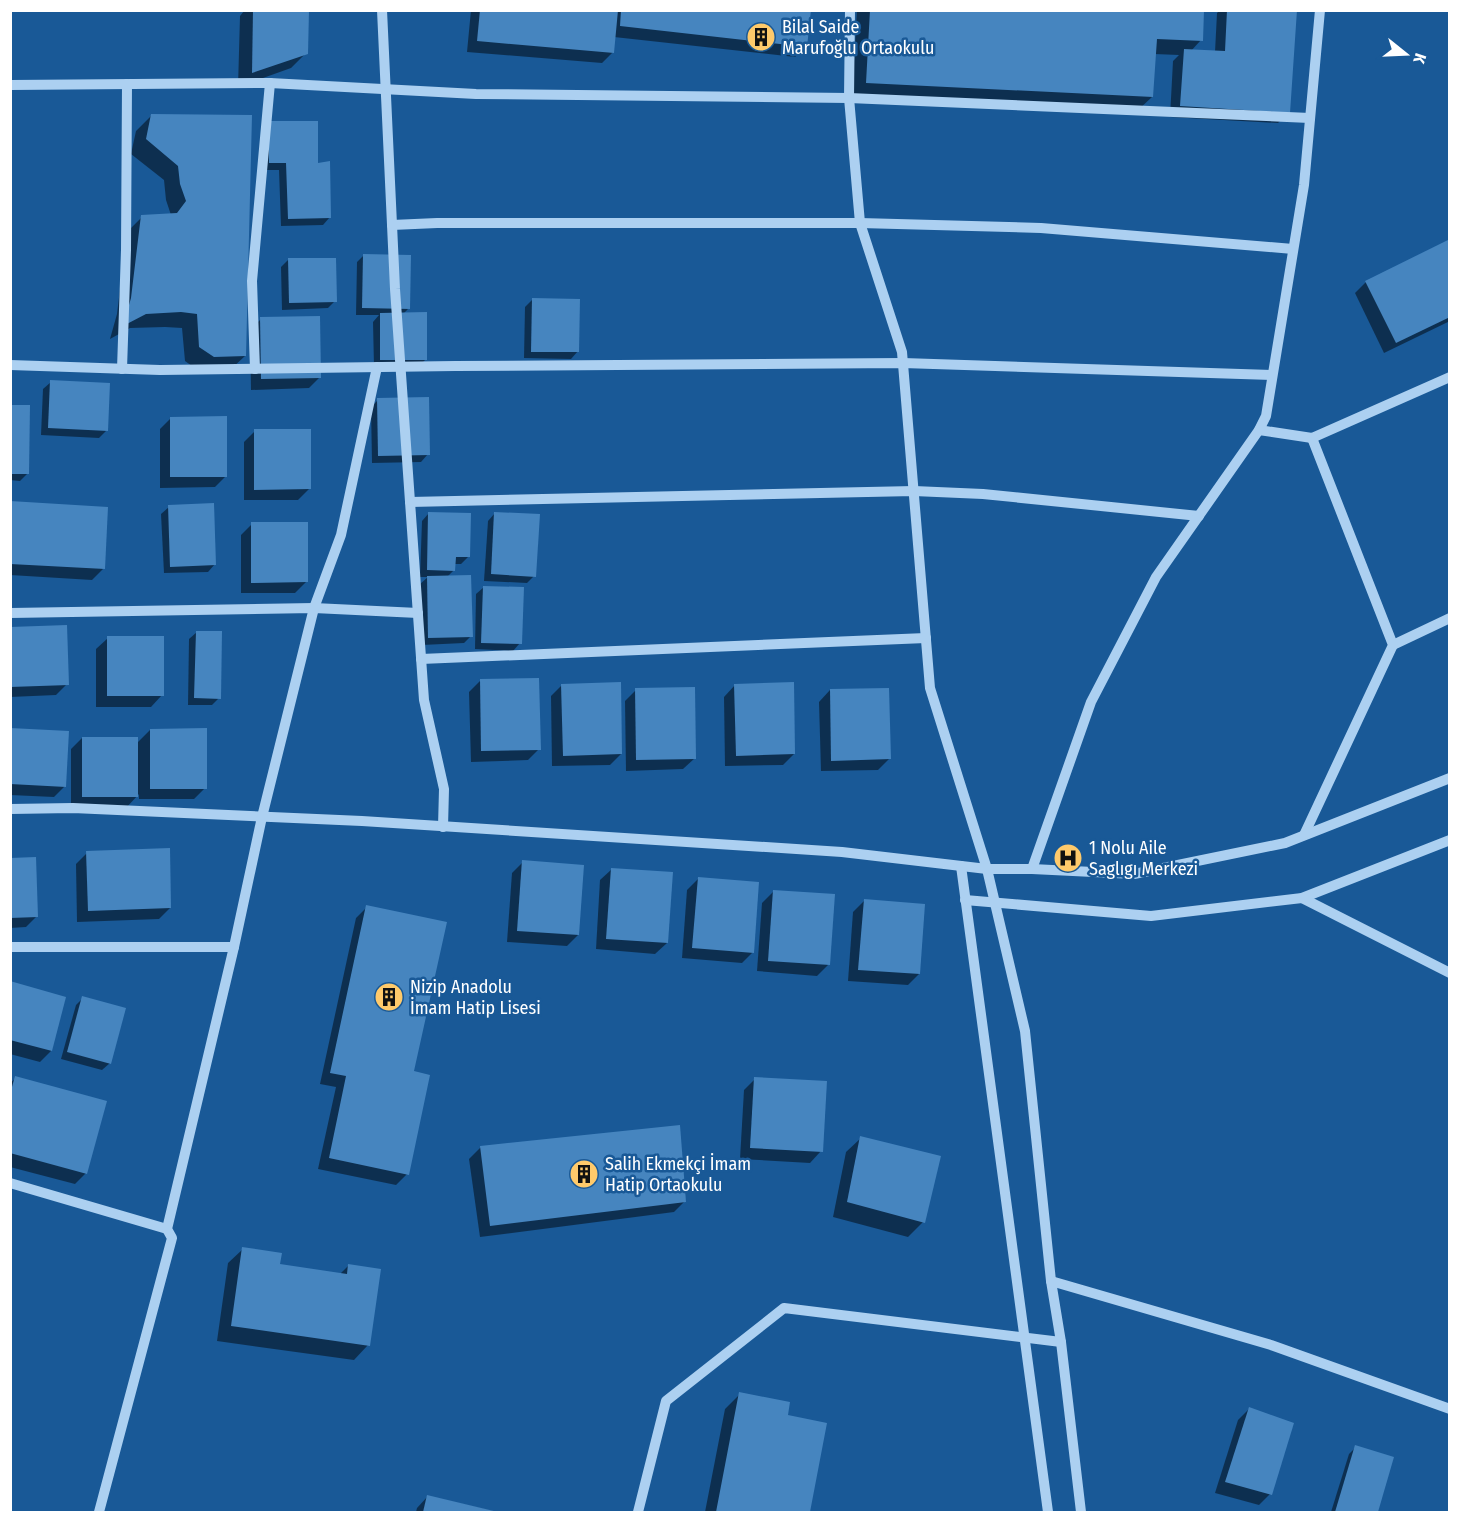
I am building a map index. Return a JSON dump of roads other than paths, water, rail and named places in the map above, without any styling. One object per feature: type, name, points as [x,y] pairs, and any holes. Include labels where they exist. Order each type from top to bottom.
[{"type":"street","points":[[382,10],[400,367],[421,660],[424,700],[444,789],[443,827]]},
{"type":"street","points":[[850,10],[849,98],[860,223],[902,352],[930,688],[987,869],[1025,1031],[1051,1281],[1061,1342],[1081,1512]]},
{"type":"street","points":[[1032,869],[1091,702],[1156,577],[1259,430],[1266,416],[1304,185],[1320,10]]},
{"type":"street","points":[[255,369],[252,280],[270,83]]},
{"type":"street","points":[[10,85],[270,83],[476,94],[849,98],[1310,118]]},
{"type":"street","points":[[122,369],[126,250],[127,84]]},
{"type":"street","points":[[392,225],[437,223],[860,223],[1041,228],[1293,249]]},
{"type":"street","points":[[10,365],[160,370],[903,363],[1272,375]]},
{"type":"street","points":[[99,1512],[172,1238],[167,1229],[234,947],[262,817],[314,608],[341,535],[377,367]]},
{"type":"street","points":[[1259,430],[1312,438],[1449,377]]},
{"type":"street","points":[[1312,438],[1393,645]]},
{"type":"street","points":[[410,502],[914,491],[983,494],[1199,516]]},
{"type":"street","points":[[10,613],[314,608],[418,613]]},
{"type":"street","points":[[1304,835],[1393,645],[1449,618]]},
{"type":"street","points":[[421,660],[926,638]]},
{"type":"street","points":[[10,809],[73,808],[443,827],[842,852],[987,869],[1134,874],[1285,843],[1449,778]]},
{"type":"street","points":[[965,900],[1151,916],[1302,898],[1449,840]]},
{"type":"street","points":[[961,866],[1048,1512]]},
{"type":"street","points":[[1302,898],[1449,973]]},
{"type":"street","points":[[10,947],[234,947]]},
{"type":"street","points":[[10,1183],[167,1229]]},
{"type":"street","points":[[1051,1281],[1271,1345],[1449,1409]]},
{"type":"street","points":[[638,1512],[666,1401],[784,1308],[1061,1342]]},
{"type":"place","name":"Bilal Saide Marufoğlu Ortaokulu","points":[[761,37]]},
{"type":"place","name":"1 Nolu Aile Saglıgı Merkezi","points":[[1068,858]]},
{"type":"place","name":"Nizip Anadolu İmam Hatip Lisesi","points":[[389,997]]},
{"type":"place","name":"Salih Ekmekçi İmam Hatip Ortaokulu","points":[[584,1174]]}]
